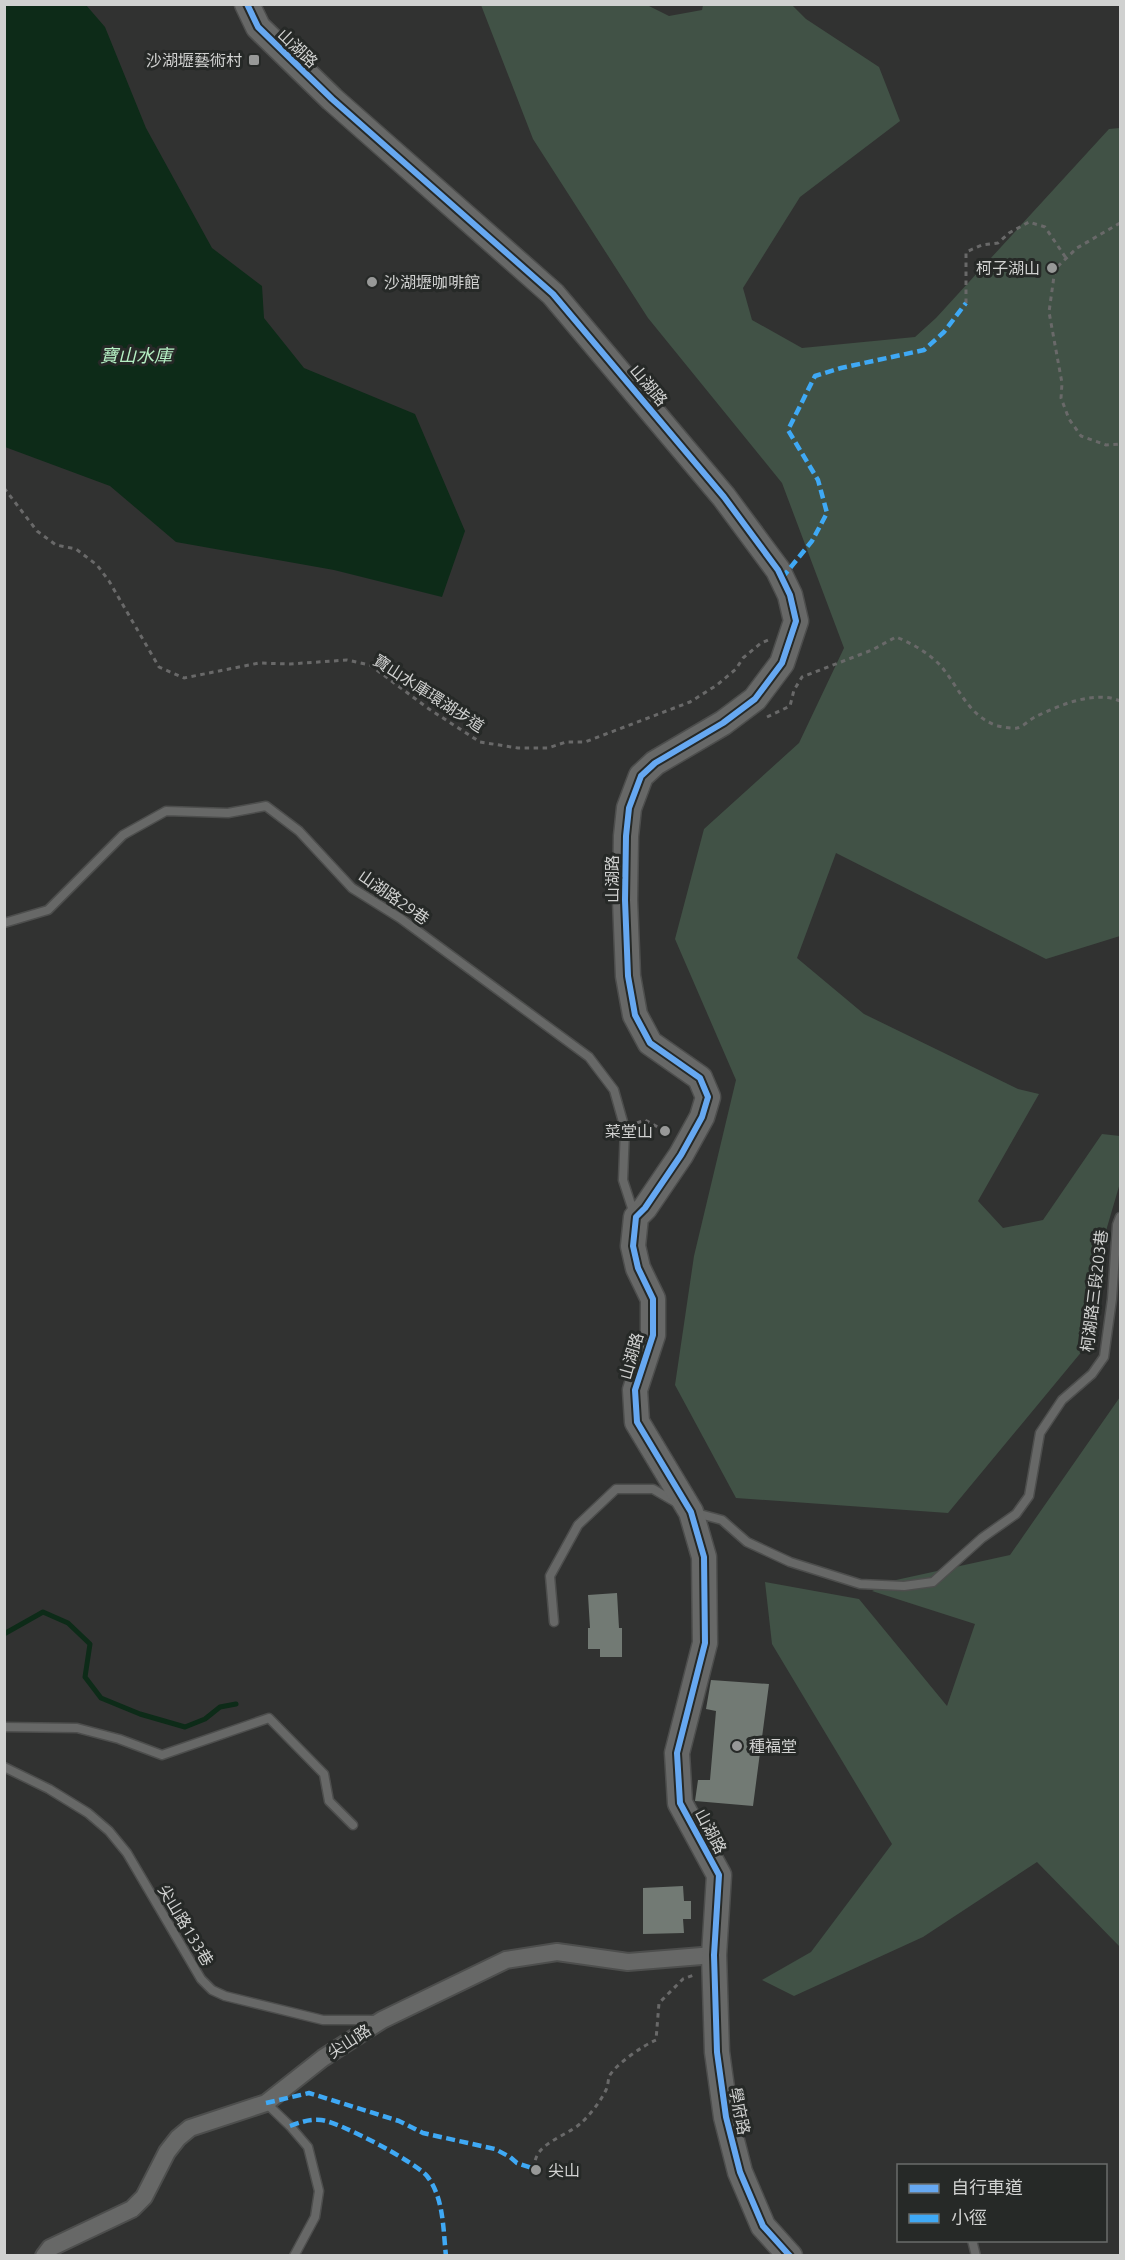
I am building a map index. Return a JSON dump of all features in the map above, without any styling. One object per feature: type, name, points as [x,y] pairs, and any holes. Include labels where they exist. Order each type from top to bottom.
[{"type":"street","name":"山湖路","points":[[247,4],[258,27],[332,99],[553,294],[724,497],[778,570],[790,594],[796,621],[782,663],[755,699],[723,723],[655,763],[641,776],[629,808],[626,836],[625,900],[628,976],[634,1015],[650,1043],[700,1078],[708,1097],[702,1117],[681,1155],[645,1208],[636,1217],[633,1246],[638,1268],[653,1299],[653,1335],[635,1390],[637,1422],[691,1512],[704,1557],[705,1643],[677,1753],[680,1803],[719,1875],[714,1961]]},
{"type":"street","name":"尖山路","points":[[44,2256],[50,2248],[132,2209],[144,2197],[167,2152],[190,2128],[266,2103],[323,2058],[382,2020],[506,1960],[557,1952],[628,1962],[714,1961]]},
{"type":"street","name":"學府路","points":[[714,1961],[717,2052],[726,2117],[740,2172],[763,2226],[790,2256]]},
{"type":"lane","name":"山湖路29巷","points":[[4,923],[48,910],[123,835],[166,810],[228,813],[266,806],[298,831],[352,888],[400,918],[589,1057],[614,1090],[625,1129],[623,1180],[636,1217]]},
{"type":"lane","name":"柯湖路三段203巷","points":[[554,1622],[550,1576],[578,1525],[616,1489],[653,1489],[691,1512],[722,1520],[747,1542],[790,1562],[860,1584],[904,1586],[933,1582],[982,1538],[1016,1514],[1029,1496],[1040,1433],[1062,1400],[1092,1374],[1104,1357],[1112,1299],[1117,1225],[1120,1217]]},
{"type":"lane","points":[[4,1727],[77,1728],[119,1739],[162,1755],[269,1718],[324,1774],[329,1801],[353,1825]]},
{"type":"lane","name":"尖山路133巷","points":[[4,1767],[48,1789],[88,1813],[109,1831],[127,1853],[201,1979],[212,1990],[225,1996],[323,2020],[382,2020]]},
{"type":"lane","points":[[266,2103],[308,2147],[319,2191],[315,2217],[294,2256]]},
{"type":"path","points":[[966,303],[966,252],[982,245],[998,243],[1029,222],[1045,227],[1065,258]]},
{"type":"path","points":[[1120,223],[1077,248],[1055,269],[1049,312],[1062,384],[1061,398],[1069,419],[1080,436],[1106,445],[1120,444]]},
{"type":"path","points":[[765,717],[790,706],[794,690],[802,677],[872,650],[896,637],[913,644],[938,663],[963,700],[980,717],[999,726],[1017,728],[1035,717],[1084,699],[1113,698],[1120,701]]},
{"type":"path","points":[[625,1129],[645,1120],[664,1131]]},
{"type":"path","points":[[535,2169],[534,2164],[543,2147],[580,2124],[596,2106],[607,2089],[610,2075],[646,2044],[656,2040],[659,2003],[683,1979],[714,1961]]},
{"type":"shaded area","points":[[481,5],[647,5],[669,16],[702,10],[703,5],[792,5],[806,19],[879,67],[900,121],[800,197],[743,288],[752,320],[802,348],[915,337],[936,318],[1109,129],[1120,128],[1120,936],[1046,959],[836,853],[797,958],[864,1014],[1018,1089],[1039,1094],[978,1201],[1003,1228],[1043,1220],[1102,1134],[1120,1136],[1120,1183],[1096,1265],[1083,1350],[948,1513],[736,1498],[675,1385],[694,1256],[736,1080],[675,939],[704,829],[799,743],[844,648],[782,483],[648,318],[533,139]]},
{"type":"shaded area","points":[[1120,1397],[1120,1947],[1037,1862],[923,1937],[794,1996],[762,1980],[811,1952],[892,1844],[772,1644],[765,1582],[859,1599],[947,1706],[975,1624],[872,1591],[896,1580],[1010,1555]]},
{"type":"water","name":"寶山水庫","points":[[4,5],[86,5],[105,27],[146,128],[212,248],[262,286],[264,318],[304,368],[415,414],[465,531],[442,597],[334,570],[176,542],[110,486],[5,447]]},
{"type":"building","points":[[617,1593],[619,1628],[622,1628],[622,1657],[600,1657],[600,1649],[588,1649],[588,1628],[590,1628],[588,1595]]},
{"type":"building","name":"種福堂","points":[[711,1680],[769,1684],[753,1806],[695,1801],[698,1780],[710,1780],[716,1711],[706,1709]]},
{"type":"building","points":[[683,1886],[684,1901],[691,1901],[691,1919],[683,1919],[684,1933],[643,1934],[643,1888]]},
{"type":"waterway","points":[[4,1634],[43,1612],[68,1623],[90,1644],[85,1677],[101,1698],[140,1714],[185,1727],[205,1719],[220,1707],[236,1704]]},
{"type":"marked path","points":[[782,578],[812,541],[827,513],[818,480],[788,430],[815,376],[924,350],[944,332],[966,303]]},
{"type":"marked path","points":[[266,2103],[309,2093],[399,2121],[423,2133],[495,2149],[517,2163],[535,2169]]},
{"type":"marked path","points":[[290,2126],[313,2120],[331,2122],[377,2143],[420,2170],[427,2176],[437,2194],[442,2214],[446,2256]]},
{"type":"cycle path","points":[[247,4],[258,27],[332,99],[553,294],[724,497],[778,570],[790,595],[796,621],[782,663],[755,699],[723,723],[655,763],[641,776],[629,808],[625,900],[628,976],[635,1015],[650,1043],[700,1078],[708,1097],[702,1117],[681,1155],[645,1208],[636,1217],[633,1246],[638,1268],[653,1299],[653,1335],[635,1390],[637,1422],[691,1512],[704,1557],[705,1643],[677,1753],[680,1803],[719,1875],[714,1955],[717,2052],[726,2117],[740,2172],[763,2226],[790,2256]]},
{"type":"place","name":"沙湖壢藝術村","points":[[254,60]]},
{"type":"place","name":"柯子湖山","points":[[1052,268]]},
{"type":"place","name":"沙湖壢咖啡館","points":[[372,282]]},
{"type":"place","name":"菜堂山","points":[[665,1131]]},
{"type":"place","name":"種福堂","points":[[737,1746]]},
{"type":"place","name":"尖山","points":[[536,2170]]}]
